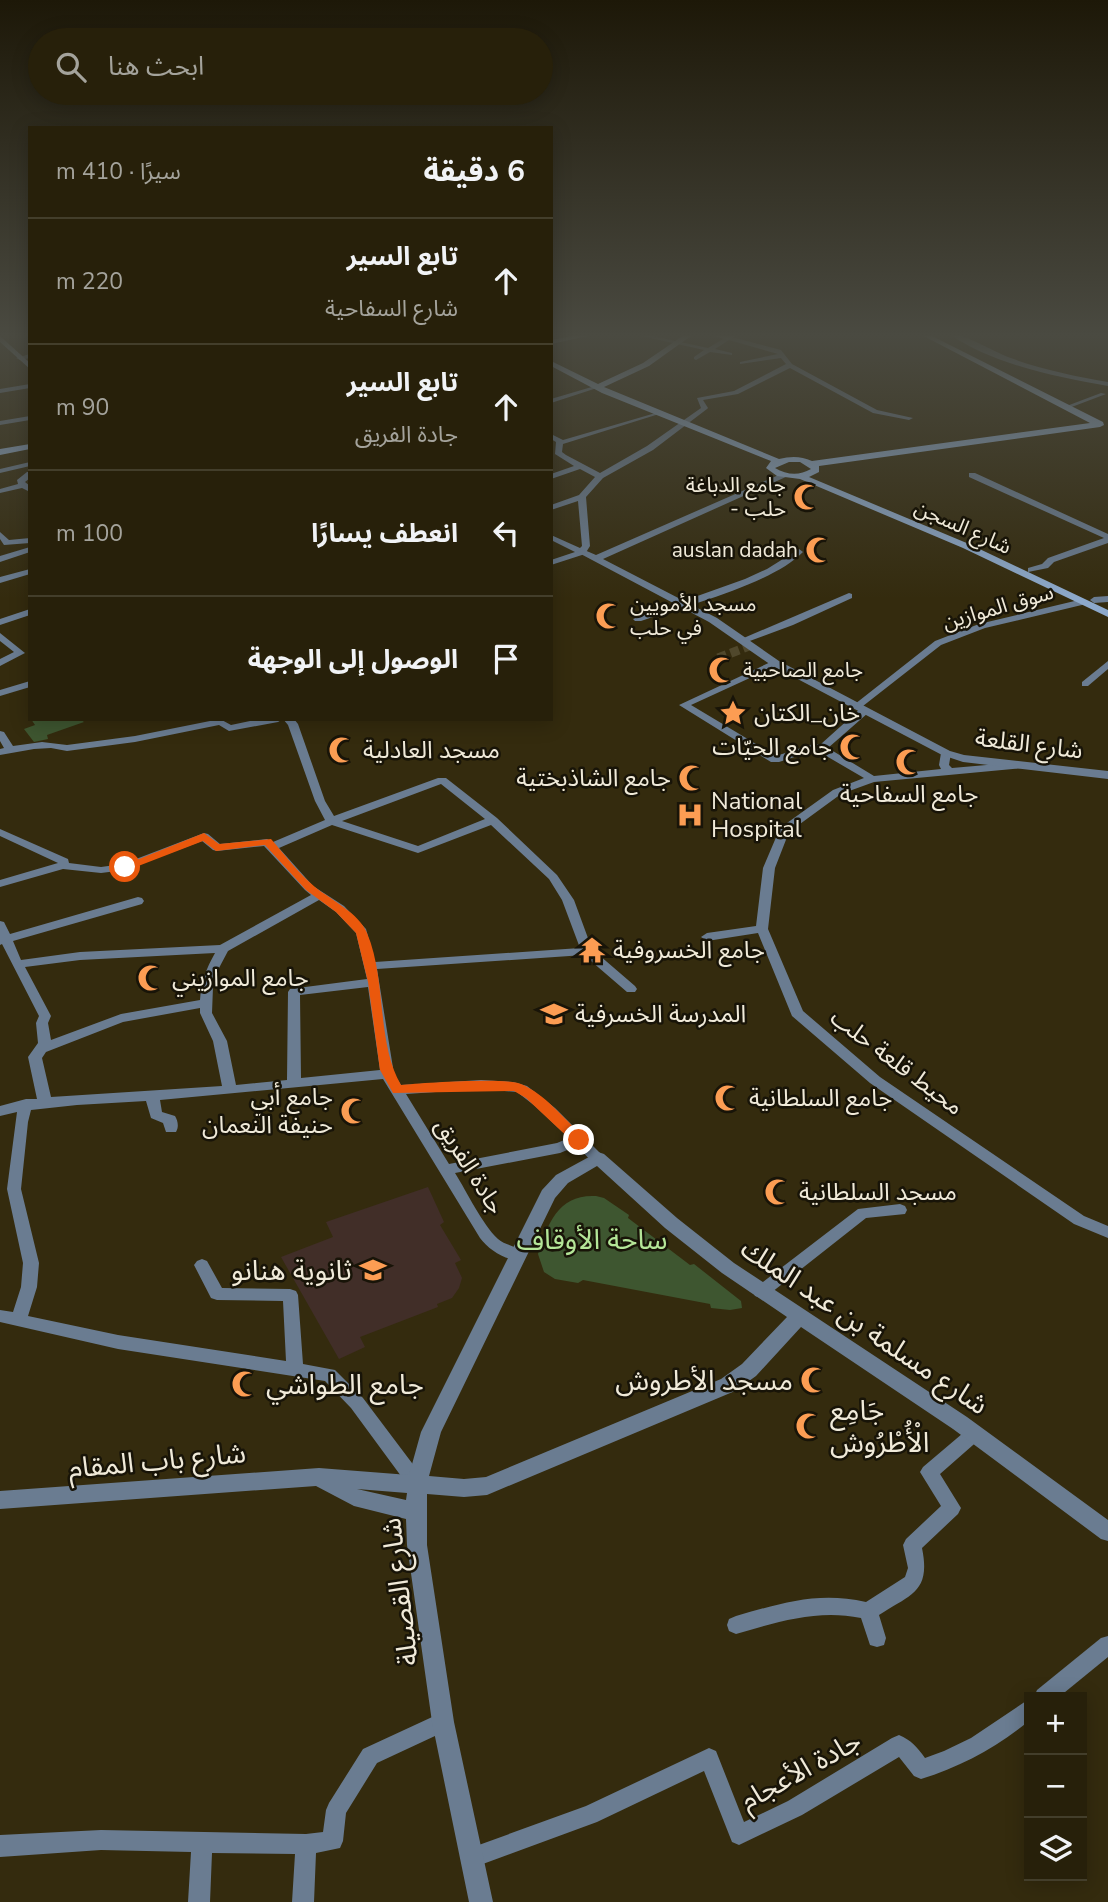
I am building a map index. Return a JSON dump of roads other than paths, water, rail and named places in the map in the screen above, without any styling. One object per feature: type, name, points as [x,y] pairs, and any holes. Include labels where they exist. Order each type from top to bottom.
[{"type":"main road","points":[[677,422],[774,466],[784,476],[1104,426]]},
{"type":"main road","points":[[0,452],[28,446]]},
{"type":"main road","points":[[774,466],[795,460],[809,472]]},
{"type":"main road","name":"شارع السجن","points":[[809,472],[1108,607]]},
{"type":"main road","name":"شارع السجن","points":[[809,472],[1108,614]]},
{"type":"street","points":[[600,476],[558,452],[557,446],[630,422]]},
{"type":"street","points":[[553,507],[582,497],[600,476],[650,448],[685,422]]},
{"type":"street","points":[[0,471],[28,464]]},
{"type":"street","points":[[553,476],[581,466]]},
{"type":"street","points":[[588,556],[760,478],[774,466]]},
{"type":"street","points":[[972,475],[1108,539]]},
{"type":"street","points":[[27,487],[20,482],[28,476]]},
{"type":"street","points":[[553,563],[588,556],[784,476]]},
{"type":"street","points":[[0,491],[27,487]]},
{"type":"street","points":[[582,497],[588,556]]},
{"type":"street","points":[[0,534],[7,543],[28,540]]},
{"type":"street","points":[[553,538],[684,603],[862,707]]},
{"type":"street","points":[[1031,570],[1108,539]]},
{"type":"street","points":[[0,559],[28,550]]},
{"type":"street","points":[[638,619],[768,572],[792,560],[799,552]]},
{"type":"street","points":[[0,580],[28,572]]},
{"type":"street","points":[[749,643],[849,596]]},
{"type":"street","points":[[1094,600],[1108,599]]},
{"type":"street","name":"سوق الموازين","points":[[822,748],[862,707],[938,643],[982,626],[1083,602]]},
{"type":"street","points":[[0,622],[28,613]]},
{"type":"street","points":[[0,636],[25,651]]},
{"type":"street","points":[[749,643],[757,652],[775,663],[947,752],[1108,774]]},
{"type":"street","points":[[0,663],[25,651]]},
{"type":"street","points":[[775,663],[684,705],[775,760],[817,746],[872,779]]},
{"type":"street","points":[[1085,684],[1108,664]]},
{"type":"street","points":[[2,690],[28,684]]},
{"type":"street","points":[[0,734],[6,751],[39,745],[58,744],[66,748],[135,739],[221,722],[229,728],[267,721]]},
{"type":"street","points":[[290,721],[320,801],[331,821],[418,850],[493,820]]},
{"type":"street","points":[[947,752],[944,765],[948,771]]},
{"type":"street","name":"شارع القلعة","points":[[947,752],[963,758],[1108,774]]},
{"type":"street","name":"محيط قلعة حلب","points":[[1027,765],[872,779],[837,792],[802,820],[784,830],[769,868],[762,929],[797,1013],[875,1080],[1079,1220],[1108,1232]]},
{"type":"street","points":[[0,884],[63,866],[101,870],[125,867],[204,836],[216,848],[261,842],[267,842],[271,847],[331,821],[442,780],[493,820],[562,888],[587,951],[631,989]]},
{"type":"street","points":[[0,832],[64,861],[63,866]]},
{"type":"street","name":"جادة الفريق","points":[[271,847],[309,888],[340,909],[362,932],[374,982],[387,1074],[494,1245],[517,1255]]},
{"type":"street","points":[[16,964],[80,956],[223,949],[320,895]]},
{"type":"street","points":[[4,940],[138,901]]},
{"type":"street","points":[[0,925],[4,940],[44,1013],[42,1023],[45,1044],[35,1057],[45,1102]]},
{"type":"street","points":[[707,937],[762,929]]},
{"type":"street","points":[[223,949],[210,978],[206,1013],[220,1041],[230,1090]]},
{"type":"street","points":[[370,966],[587,951]]},
{"type":"street","points":[[294,1084],[293,992],[374,982]]},
{"type":"street","points":[[40,1049],[121,1018],[206,1003]]},
{"type":"street","points":[[0,1111],[26,1104],[86,1097],[152,1096],[387,1074]]},
{"type":"street","points":[[398,1090],[516,1086],[530,1095],[598,1157]]},
{"type":"street","points":[[152,1096],[156,1115],[170,1120],[171,1128]]},
{"type":"street","points":[[19,1319],[29,1287],[31,1263],[14,1189],[7,1172],[26,1104]]},
{"type":"street","points":[[445,1170],[560,1148],[579,1140]]},
{"type":"street","name":"شارع القصيلة","points":[[481,1902],[443,1722],[417,1545],[418,1485],[431,1432],[551,1189],[598,1157]]},
{"type":"street","name":"شارع مسلمة بن عبد الملك","points":[[598,1157],[694,1241],[761,1292],[975,1433],[1108,1532]]},
{"type":"street","points":[[761,1292],[863,1213],[900,1210]]},
{"type":"street","points":[[202,1265],[217,1294],[290,1295],[295,1371]]},
{"type":"street","points":[[0,1316],[118,1342],[295,1371],[321,1372],[342,1386],[418,1485]]},
{"type":"street","name":"شارع باب المقام","points":[[0,1500],[254,1480],[319,1478],[464,1488],[487,1486],[728,1385],[749,1370],[799,1317]]},
{"type":"street","points":[[736,1625],[814,1604],[844,1604],[868,1611],[912,1583],[916,1568],[912,1545],[952,1508],[929,1472],[975,1433]]},
{"type":"street","points":[[319,1478],[356,1499],[374,1505],[416,1511]]},
{"type":"street","points":[[868,1611],[877,1638]]},
{"type":"street","points":[[1050,1692],[1108,1645]]},
{"type":"street","name":"جادة الأعجام","points":[[472,1857],[590,1815],[709,1758],[739,1835],[796,1808],[899,1745],[908,1751],[921,1769],[928,1768],[993,1735],[1024,1713]]},
{"type":"street","points":[[0,1846],[101,1840],[306,1844],[333,1841],[336,1810],[370,1756],[443,1722]]},
{"type":"street","points":[[199,1902],[202,1843]]},
{"type":"street","points":[[303,1902],[306,1844]]},
{"type":"tunnel","points":[[718,658],[752,645]]},
{"type":"place","name":"جامع الدباغة - حلب","points":[[807,497]]},
{"type":"place","name":"auslan dadah","points":[[819,550]]},
{"type":"place","name":"مسجد الأمويين في حلب","points":[[609,616]]},
{"type":"place","name":"جامع الصاحبية","points":[[722,670]]},
{"type":"place","name":"خان_الكتان","points":[[733,713]]},
{"type":"place","name":"جامع الحيّات","points":[[853,747]]},
{"type":"place","name":"مسجد العادلية","points":[[342,750]]},
{"type":"place","name":"جامع السفاحية","points":[[909,762]]},
{"type":"place","name":"جامع الشاذبختية","points":[[692,778]]},
{"type":"place","name":"National Hospital","points":[[690,815]]},
{"type":"place","name":"جامع الخسروفية","points":[[592,950]]},
{"type":"place","name":"جامع الموازيني","points":[[151,978]]},
{"type":"place","name":"المدرسة الخسرفية","points":[[554,1014]]},
{"type":"place","name":"جامع السلطانية","points":[[728,1098]]},
{"type":"place","name":"جامع أبي حنيفة النعمان","points":[[354,1111]]},
{"type":"place","name":"مسجد السلطانية","points":[[778,1192]]},
{"type":"place","name":"ثانوية هنانو","points":[[373,1270]]},
{"type":"place","name":"مسجد الأطروش","points":[[814,1380]]},
{"type":"place","name":"جامع الطواشي","points":[[245,1384]]},
{"type":"place","name":"جَامِع الْأُطْرُوش","points":[[809,1426]]},
{"type":"park label","name":"ساحة الأوقاف","points":[[592,1239]]}]
